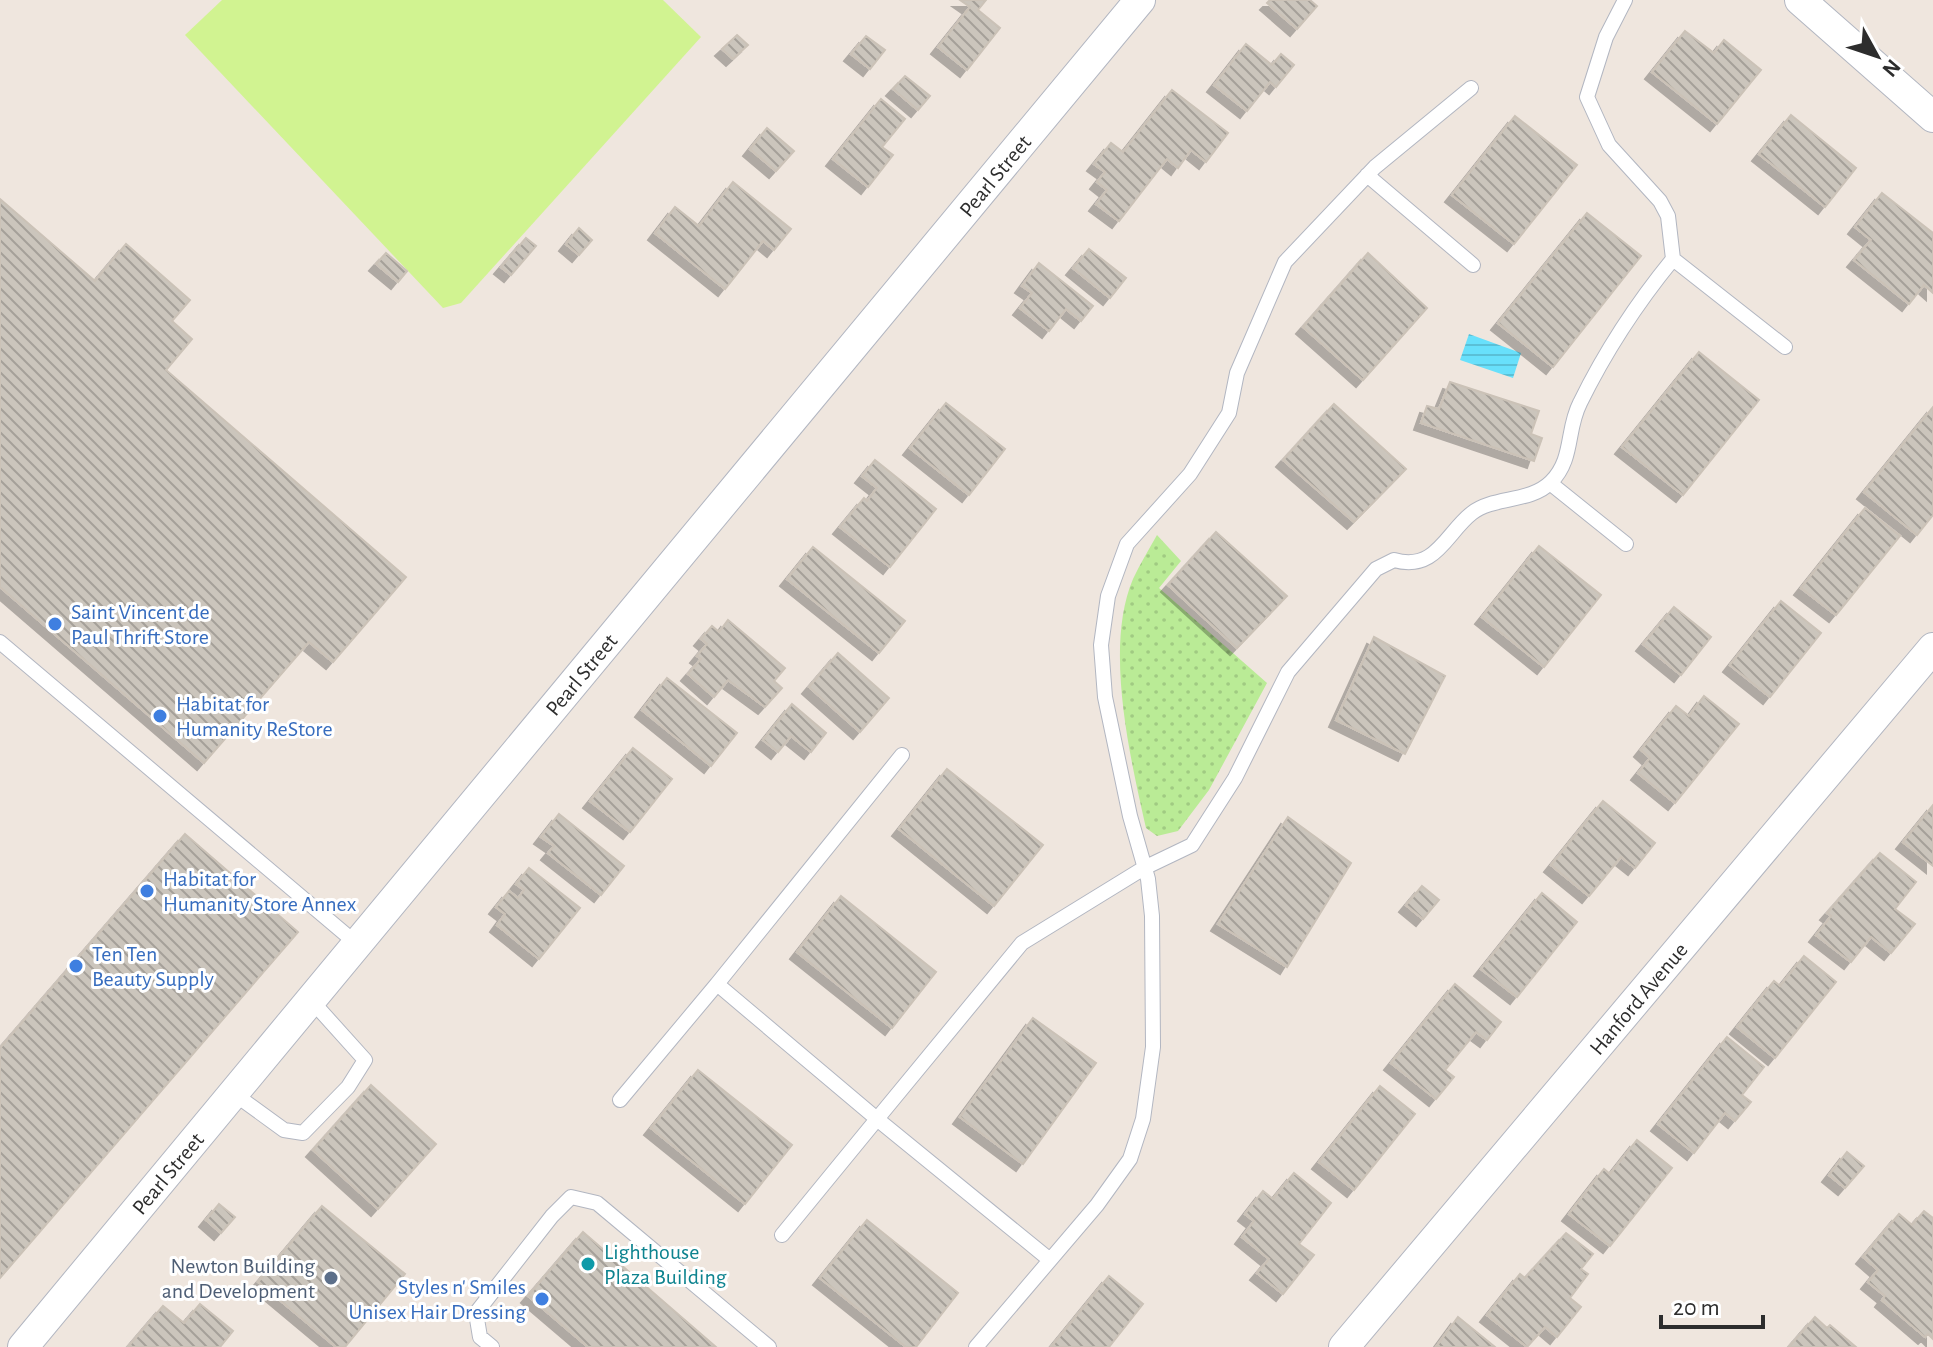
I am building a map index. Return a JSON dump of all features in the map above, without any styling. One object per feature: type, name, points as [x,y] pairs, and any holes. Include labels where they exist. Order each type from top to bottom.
[{"type":"street","name":"Pearl Street","points":[[23,1347],[1140,0]]},
{"type":"street","points":[[1800,0],[1933,117]]},
{"type":"street","name":"Hanford Avenue","points":[[1344,1347],[1933,648]]},
{"type":"lane","points":[[782,1235],[1022,943],[1144,868],[1181,853],[1200,835],[1264,726],[1288,672],[1376,569],[1394,560],[1404,563],[1423,560],[1441,550],[1472,512],[1530,494],[1550,483],[1568,458],[1578,407],[1622,329],[1673,259],[1668,216],[1660,201],[1609,145],[1587,97],[1606,37],[1625,0]]},
{"type":"lane","points":[[976,1347],[1130,1159],[1143,1119],[1153,1047],[1152,916],[1105,697],[1101,645],[1108,596],[1127,544],[1190,474],[1229,413],[1237,373],[1285,262],[1367,175],[1471,88]]},
{"type":"lane","points":[[1367,175],[1473,265]]},
{"type":"lane","points":[[1673,259],[1785,347]]},
{"type":"lane","points":[[1550,483],[1626,544]]},
{"type":"lane","points":[[0,642],[357,944]]},
{"type":"lane","points":[[620,1100],[902,755]]},
{"type":"lane","points":[[717,984],[1050,1260]]},
{"type":"lane","points":[[233,1093],[284,1130],[303,1133],[348,1087],[365,1060],[311,1000]]},
{"type":"lane","points":[[492,1347],[480,1337],[476,1313],[552,1216],[571,1197],[597,1203],[769,1347]]},
{"type":"green space","points":[[222,0],[663,0],[701,37],[461,303],[443,308],[185,35]]},
{"type":"green space","points":[[1157,535],[1181,561],[1159,588],[1267,683],[1209,790],[1178,831],[1157,836],[1146,828],[1127,736],[1120,669],[1125,606],[1133,579]]},
{"type":"water","points":[[1469,334],[1521,353],[1513,378],[1460,360]]},
{"type":"building","points":[[960,0],[986,0],[978,10],[1000,28],[967,70],[938,47],[970,7]]},
{"type":"building","points":[[1270,0],[1310,0],[1317,6],[1297,29],[1267,3]]},
{"type":"building","points":[[1685,31],[1714,53],[1724,40],[1761,70],[1717,124],[1652,72]]},
{"type":"building","points":[[737,35],[748,45],[733,59],[722,49]]},
{"type":"building","points":[[866,36],[885,50],[870,69],[851,54]]},
{"type":"building","points":[[1246,44],[1272,65],[1281,54],[1294,65],[1276,87],[1270,82],[1247,111],[1214,85]]},
{"type":"building","points":[[905,76],[930,96],[918,110],[893,89]]},
{"type":"building","points":[[1172,90],[1228,133],[1206,162],[1191,150],[1178,168],[1167,159],[1119,221],[1096,204],[1107,190],[1097,182],[1105,172],[1094,164],[1111,143],[1123,152]]},
{"type":"building","points":[[881,99],[905,119],[882,147],[893,155],[868,187],[833,159]]},
{"type":"building","points":[[1791,115],[1856,168],[1825,207],[1759,154]]},
{"type":"building","points":[[1515,116],[1577,165],[1514,244],[1452,195]]},
{"type":"building","points":[[767,128],[794,151],[776,171],[750,149]]},
{"type":"building","points":[[733,182],[791,229],[774,250],[763,241],[725,289],[655,233],[675,207],[699,226]]},
{"type":"building","points":[[1882,193],[1933,233],[1933,293],[1924,285],[1909,304],[1854,260],[1871,240],[1855,227]]},
{"type":"building","points":[[0,199],[95,281],[126,244],[190,300],[172,321],[192,339],[166,370],[406,577],[333,662],[309,642],[204,763],[0,587]]},
{"type":"building","points":[[1587,213],[1641,256],[1553,367],[1498,323]]},
{"type":"building","points":[[579,228],[592,240],[579,255],[566,244]]},
{"type":"building","points":[[526,238],[536,246],[511,275],[501,267]]},
{"type":"building","points":[[1089,249],[1126,278],[1110,298],[1073,268]]},
{"type":"building","points":[[386,253],[407,271],[398,282],[376,264]]},
{"type":"building","points":[[1368,253],[1427,308],[1363,380],[1303,327]]},
{"type":"building","points":[[1039,263],[1093,306],[1081,321],[1066,309],[1049,331],[1020,308],[1032,293],[1022,286]]},
{"type":"building","points":[[1699,352],[1759,400],[1683,495],[1622,447]]},
{"type":"building","points":[[1450,382],[1539,411],[1531,434],[1542,438],[1534,461],[1421,423],[1427,406],[1439,409]]},
{"type":"building","points":[[946,403],[1005,449],[969,495],[910,448]]},
{"type":"building","points":[[1334,404],[1406,469],[1354,522],[1283,460]]},
{"type":"building","points":[[1933,407],[1933,515],[1917,535],[1864,492]]},
{"type":"building","points":[[875,460],[936,509],[890,567],[840,527],[864,498],[867,501],[877,488],[862,476]]},
{"type":"building","points":[[1865,508],[1900,536],[1836,615],[1801,588]]},
{"type":"building","points":[[1216,532],[1287,596],[1237,648],[1168,585]]},
{"type":"building","points":[[1539,546],[1601,595],[1544,667],[1482,617]]},
{"type":"building","points":[[813,547],[905,621],[879,653],[787,579]]},
{"type":"building","points":[[1781,601],[1821,633],[1770,697],[1730,665]]},
{"type":"building","points":[[1674,607],[1711,637],[1681,675],[1643,644]]},
{"type":"building","points":[[728,620],[785,668],[774,681],[782,688],[765,707],[728,680],[714,697],[688,674],[701,659],[697,656],[707,644],[701,639],[712,626],[719,632]]},
{"type":"building","points":[[1374,637],[1445,676],[1405,754],[1336,720]]},
{"type":"building","points":[[838,653],[889,698],[860,732],[809,687]]},
{"type":"building","points":[[667,678],[737,733],[711,766],[642,710]]},
{"type":"building","points":[[1704,696],[1739,724],[1675,803],[1638,773],[1650,758],[1641,750],[1676,706],[1689,716]]},
{"type":"building","points":[[792,704],[826,733],[811,752],[791,736],[778,752],[763,740]]},
{"type":"building","points":[[633,748],[672,779],[630,832],[590,801]]},
{"type":"building","points":[[947,769],[1043,845],[994,906],[899,829]]},
{"type":"building","points":[[1603,801],[1655,843],[1635,868],[1621,857],[1589,896],[1551,865]]},
{"type":"building","points":[[1933,805],[1933,866],[1903,842]]},
{"type":"building","points":[[559,814],[624,866],[601,895],[548,853],[554,846],[541,837]]},
{"type":"building","points":[[1288,817],[1351,863],[1287,967],[1218,924]]},
{"type":"building","points":[[185,834],[298,932],[0,1278],[0,1048]]},
{"type":"building","points":[[1880,853],[1916,882],[1895,909],[1915,924],[1891,953],[1871,937],[1851,962],[1816,935],[1831,916],[1827,913]]},
{"type":"building","points":[[529,868],[580,908],[539,959],[497,925],[505,914],[496,907],[509,891],[518,898],[524,890],[516,884]]},
{"type":"building","points":[[1422,886],[1439,900],[1423,919],[1406,905]]},
{"type":"building","points":[[1542,893],[1577,922],[1517,997],[1481,969]]},
{"type":"building","points":[[841,896],[936,972],[892,1028],[797,952]]},
{"type":"building","points":[[1804,956],[1836,982],[1775,1058],[1737,1027],[1774,981],[1780,986]]},
{"type":"building","points":[[1455,984],[1501,1022],[1487,1040],[1476,1032],[1445,1070],[1454,1077],[1436,1099],[1391,1063]]},
{"type":"building","points":[[1033,1018],[1096,1063],[1023,1164],[960,1117]]},
{"type":"building","points":[[1727,1037],[1764,1067],[1742,1095],[1751,1102],[1735,1121],[1725,1113],[1694,1153],[1658,1124]]},
{"type":"building","points":[[698,1070],[792,1145],[745,1204],[651,1128]]},
{"type":"building","points":[[371,1085],[436,1144],[378,1209],[313,1150]]},
{"type":"building","points":[[1380,1086],[1415,1114],[1354,1190],[1319,1162]]},
{"type":"building","points":[[1637,1140],[1672,1168],[1610,1246],[1569,1214],[1604,1169],[1610,1174]]},
{"type":"building","points":[[1847,1152],[1864,1166],[1845,1188],[1829,1175]]},
{"type":"building","points":[[1294,1173],[1331,1203],[1299,1244],[1314,1255],[1283,1294],[1257,1273],[1269,1259],[1242,1237],[1254,1221],[1245,1214],[1263,1191],[1273,1199]]},
{"type":"building","points":[[219,1204],[235,1217],[221,1233],[206,1220]]},
{"type":"building","name":"Newton Building and Development","points":[[322,1206],[405,1274],[345,1347],[336,1347],[258,1282]]},
{"type":"building","points":[[1924,1211],[1933,1218],[1933,1339],[1928,1334],[1925,1337],[1882,1300],[1885,1296],[1868,1282],[1878,1270],[1863,1257],[1899,1214],[1912,1225]]},
{"type":"building","points":[[867,1220],[958,1293],[916,1347],[906,1347],[820,1278]]},
{"type":"building","name":"Lighthouse Plaza Building","points":[[583,1232],[716,1347],[588,1347],[528,1296]]},
{"type":"building","points":[[1566,1233],[1593,1254],[1581,1269],[1588,1274],[1570,1298],[1581,1307],[1557,1337],[1545,1327],[1527,1347],[1487,1315],[1520,1274],[1525,1278]]},
{"type":"building","points":[[1109,1276],[1143,1304],[1109,1347],[1051,1347]]},
{"type":"building","points":[[200,1304],[233,1331],[220,1347],[128,1347],[163,1306],[184,1323]]},
{"type":"building","points":[[1458,1317],[1495,1347],[1436,1347]]},
{"type":"building","points":[[1815,1317],[1827,1328],[1830,1325],[1856,1347],[1789,1347]]},
{"type":"place","name":"Saint Vincent de Paul Thrift Store","points":[[55,624]]},
{"type":"place","name":"Habitat for Humanity ReStore","points":[[160,716]]},
{"type":"place","name":"Habitat for Humanity Store Annex","points":[[147,891]]},
{"type":"place","name":"Ten Ten Beauty Supply","points":[[76,966]]},
{"type":"place","name":"Lighthouse Plaza Building","points":[[588,1264]]},
{"type":"place","name":"Newton Building and Development","points":[[331,1278]]},
{"type":"place","name":"Styles n' Smiles Unisex Hair Dressing","points":[[542,1299]]}]
